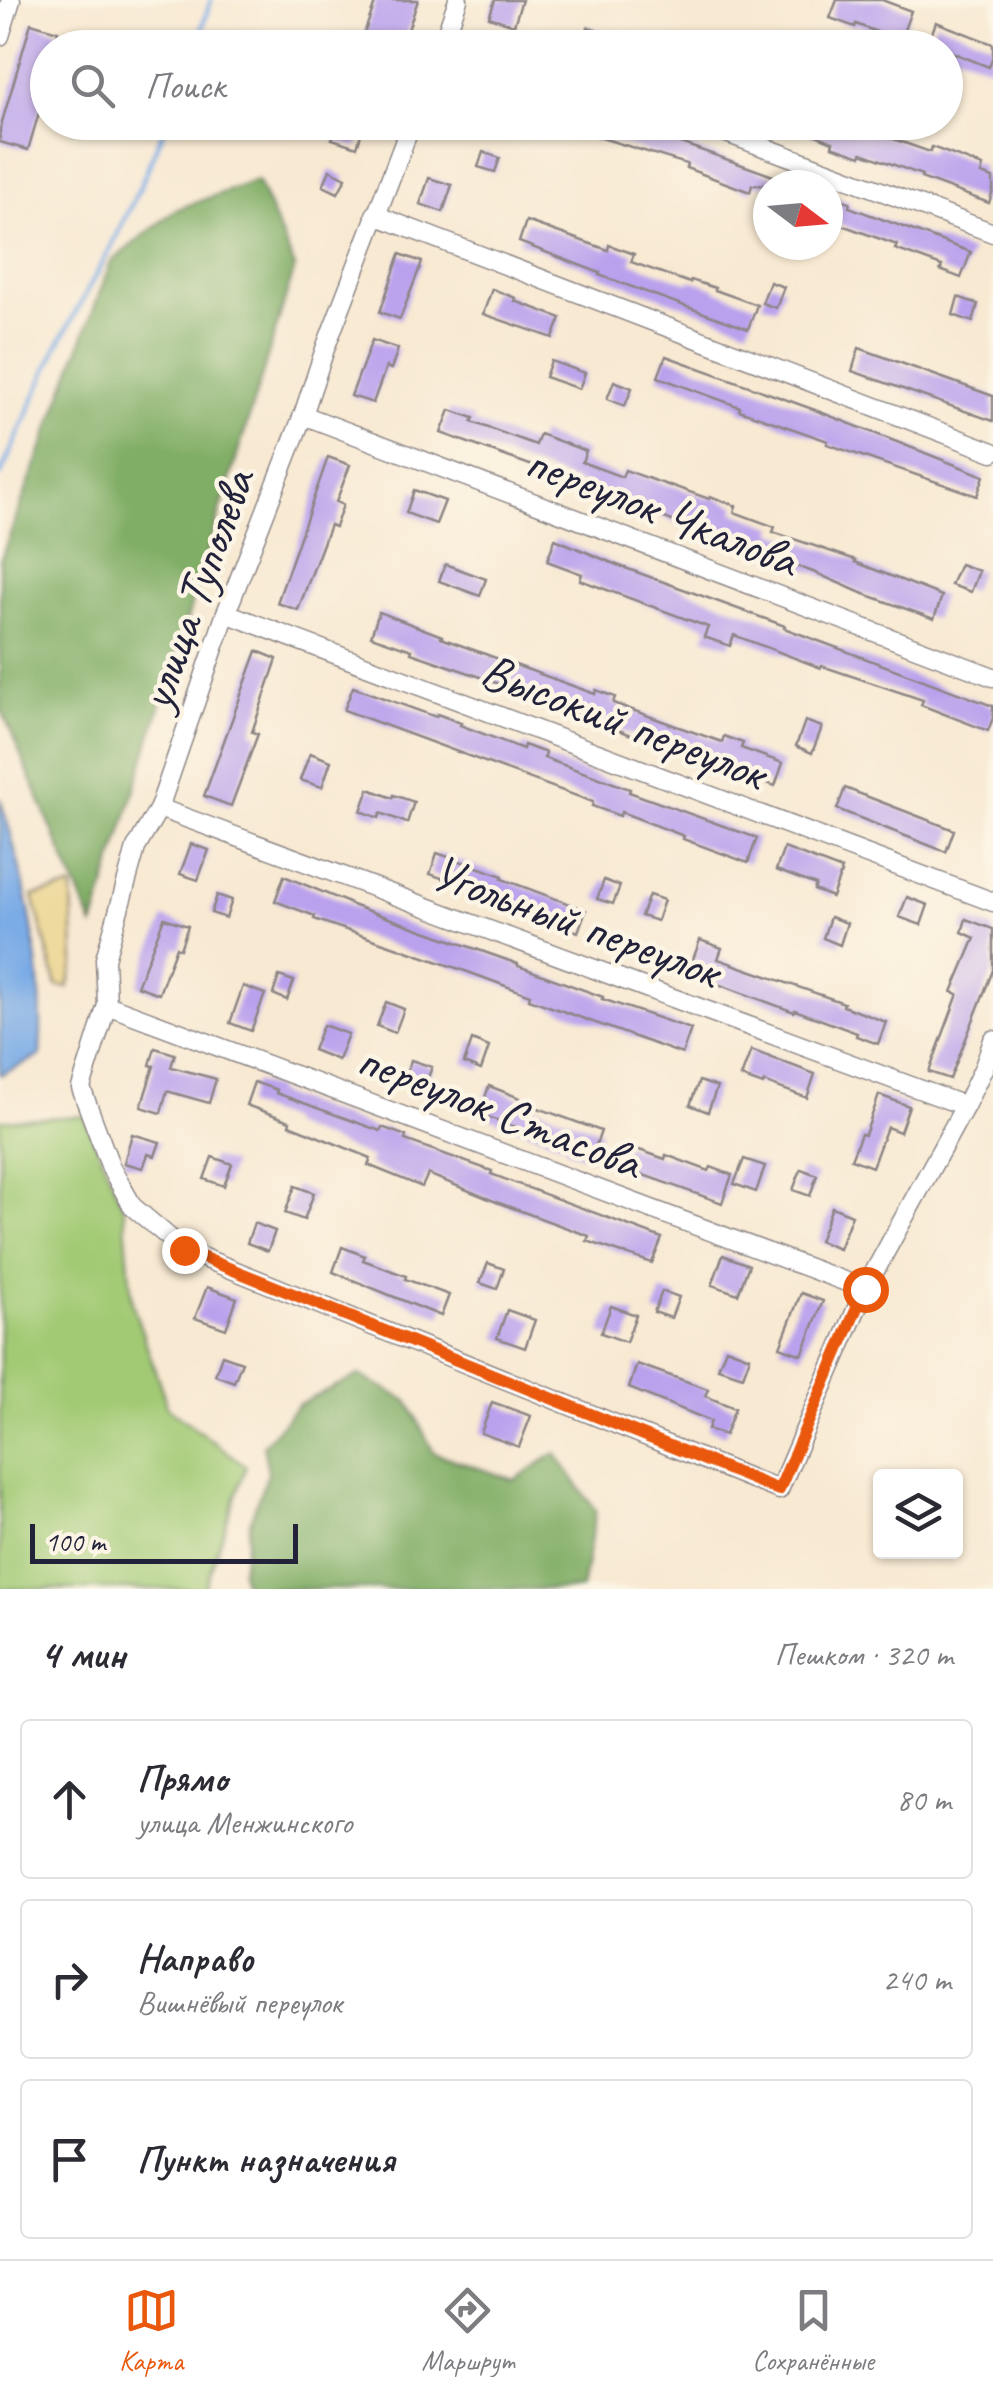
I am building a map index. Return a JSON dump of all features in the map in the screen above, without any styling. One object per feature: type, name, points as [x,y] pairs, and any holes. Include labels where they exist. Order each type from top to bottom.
[{"type":"street","points":[[0,36],[11,0]]},
{"type":"street","points":[[448,30],[458,0]]},
{"type":"street","name":"улица Туполева","points":[[405,140],[226,614],[159,808],[136,848],[105,959],[108,1005],[81,1088],[112,1168],[132,1207],[184,1250],[779,1490],[865,1289]]},
{"type":"street","points":[[745,140],[993,233]]},
{"type":"street","points":[[375,215],[993,452]]},
{"type":"street","name":"переулок Чкалова","points":[[303,415],[993,677]]},
{"type":"street","name":"Высокий переулок","points":[[226,614],[993,902]]},
{"type":"street","name":"Угольный переулок","points":[[159,808],[965,1106]]},
{"type":"street","name":"переулок Стасова","points":[[108,1005],[865,1289]]},
{"type":"street","points":[[865,1289],[965,1106],[993,1040]]},
{"type":"green space","points":[[257,180],[295,267],[93,926],[0,706],[0,561],[111,262],[175,210]]},
{"type":"green space","points":[[84,1116],[124,1209],[132,1303],[168,1408],[246,1466],[204,1589],[0,1589],[0,1120]]},
{"type":"green space","points":[[359,1375],[408,1401],[434,1453],[514,1480],[556,1453],[596,1511],[582,1589],[246,1589],[241,1572],[251,1518],[268,1472],[263,1445],[299,1404]]},
{"type":"sand","points":[[72,887],[74,964],[68,987],[57,986],[33,896]]},
{"type":"water","points":[[0,798],[32,926],[41,1024],[40,1056],[0,1075]]},
{"type":"building","points":[[376,0],[418,0],[408,30],[365,30]]},
{"type":"building","points":[[495,0],[522,0],[514,25],[489,17]]},
{"type":"building","points":[[837,0],[882,0],[911,11],[904,30],[872,30],[830,18]]},
{"type":"building","points":[[936,22],[957,30],[933,30]]},
{"type":"building","points":[[31,23],[55,30],[30,30],[28,150],[0,142],[0,129]]},
{"type":"building","points":[[963,32],[993,44],[989,67],[963,57]]},
{"type":"building","points":[[335,140],[359,140],[357,147]]},
{"type":"building","points":[[608,140],[672,140],[756,170],[753,170],[750,192],[686,168],[687,164]]},
{"type":"building","points":[[828,140],[896,140],[930,152],[932,147],[983,166],[981,174],[993,178],[989,203],[862,153],[861,156],[832,146],[833,142]]},
{"type":"building","points":[[483,152],[500,158],[495,172],[478,167]]},
{"type":"building","points":[[330,170],[346,178],[338,193],[323,186]]},
{"type":"building","points":[[429,178],[452,185],[443,212],[420,204]]},
{"type":"building","points":[[843,200],[850,202],[849,207],[971,252],[961,278],[940,270],[942,266],[895,249],[897,245],[843,225]]},
{"type":"building","points":[[526,221],[608,250],[609,245],[634,254],[631,262],[757,305],[748,329],[519,242]]},
{"type":"building","points":[[400,254],[422,262],[400,319],[380,312]]},
{"type":"building","points":[[770,282],[784,287],[776,308],[762,303]]},
{"type":"building","points":[[492,289],[561,318],[553,338],[483,314]]},
{"type":"building","points":[[958,297],[978,304],[973,322],[953,315]]},
{"type":"building","points":[[372,340],[398,349],[391,369],[386,367],[373,403],[351,396]]},
{"type":"building","points":[[859,348],[993,396],[993,421],[852,371]]},
{"type":"building","points":[[666,356],[984,476],[977,496],[827,444],[828,441],[658,377]]},
{"type":"building","points":[[551,361],[585,373],[579,389],[545,377]]},
{"type":"building","points":[[614,381],[632,388],[625,406],[607,399]]},
{"type":"building","points":[[450,410],[536,445],[540,434],[586,451],[582,462],[622,477],[625,470],[736,506],[734,512],[775,527],[773,532],[856,560],[942,596],[934,619],[441,433]]},
{"type":"building","points":[[328,457],[350,465],[336,502],[343,505],[335,527],[330,525],[298,610],[277,603]]},
{"type":"building","points":[[414,490],[445,501],[436,524],[406,513]]},
{"type":"building","points":[[555,539],[993,706],[988,731],[921,705],[923,700],[734,635],[730,646],[704,637],[708,627],[580,580],[582,574],[547,561]]},
{"type":"building","points":[[445,564],[486,579],[480,596],[439,581]]},
{"type":"building","points":[[960,564],[979,571],[971,592],[951,585]]},
{"type":"building","points":[[379,612],[595,694],[596,690],[615,697],[613,703],[676,726],[722,742],[724,736],[743,743],[741,748],[783,763],[775,786],[371,636]]},
{"type":"building","points":[[257,651],[277,659],[252,732],[258,734],[231,806],[204,796]]},
{"type":"building","points":[[353,687],[436,717],[437,714],[523,749],[524,745],[546,753],[544,758],[757,838],[748,863],[344,710]]},
{"type":"building","points":[[805,721],[822,727],[812,753],[796,746]]},
{"type":"building","points":[[310,753],[331,761],[322,787],[300,780]]},
{"type":"building","points":[[845,788],[954,830],[946,852],[837,809]]},
{"type":"building","points":[[369,789],[414,802],[407,823],[381,813],[379,818],[361,811]]},
{"type":"building","points":[[191,844],[209,850],[198,880],[180,874]]},
{"type":"building","points":[[784,848],[842,870],[832,897],[814,890],[816,885],[776,870]]},
{"type":"building","points":[[437,853],[586,910],[578,932],[430,874]]},
{"type":"building","points":[[284,876],[349,904],[691,1029],[682,1054],[529,999],[530,995],[468,972],[314,919],[315,916],[275,901]]},
{"type":"building","points":[[604,880],[620,886],[613,904],[597,899]]},
{"type":"building","points":[[217,895],[232,900],[226,918],[211,913]]},
{"type":"building","points":[[649,895],[664,900],[657,921],[641,916]]},
{"type":"building","points":[[907,897],[928,905],[921,925],[899,917]]},
{"type":"building","points":[[830,917],[847,923],[840,945],[823,938]]},
{"type":"building","points":[[164,918],[188,926],[159,994],[137,986]]},
{"type":"building","points":[[966,919],[993,929],[993,970],[950,1079],[929,1072],[958,994],[952,992],[975,938],[962,932]]},
{"type":"building","points":[[700,940],[722,948],[718,959],[844,1003],[843,1006],[886,1022],[878,1044],[688,973]]},
{"type":"building","points":[[279,976],[294,981],[287,1000],[273,994]]},
{"type":"building","points":[[243,986],[265,994],[251,1031],[230,1023]]},
{"type":"building","points":[[386,1002],[404,1009],[395,1033],[377,1026]]},
{"type":"building","points":[[323,1025],[348,1034],[338,1060],[313,1050]]},
{"type":"building","points":[[472,1040],[489,1047],[481,1070],[464,1063]]},
{"type":"building","points":[[155,1048],[175,1054],[171,1067],[216,1079],[209,1103],[167,1091],[161,1113],[141,1107],[154,1066],[150,1065]]},
{"type":"building","points":[[751,1050],[815,1074],[807,1098],[741,1077]]},
{"type":"building","points":[[411,1060],[432,1067],[423,1091],[403,1083]]},
{"type":"building","points":[[699,1081],[717,1087],[708,1112],[690,1105]]},
{"type":"building","points":[[254,1082],[380,1131],[382,1127],[406,1136],[405,1140],[662,1238],[652,1263],[587,1241],[589,1236],[428,1174],[422,1187],[368,1165],[371,1158],[246,1105]]},
{"type":"building","points":[[489,1086],[601,1131],[591,1159],[565,1149],[567,1145],[479,1114]]},
{"type":"building","points":[[879,1095],[909,1106],[900,1132],[887,1127],[872,1167],[851,1159],[861,1134],[865,1135]]},
{"type":"building","points":[[132,1134],[160,1142],[155,1156],[148,1154],[143,1168],[124,1163]]},
{"type":"building","points":[[625,1145],[732,1175],[722,1203],[616,1168]]},
{"type":"building","points":[[212,1157],[232,1164],[224,1186],[204,1179]]},
{"type":"building","points":[[744,1159],[765,1166],[756,1192],[734,1184]]},
{"type":"building","points":[[801,1169],[817,1175],[810,1196],[793,1190]]},
{"type":"building","points":[[295,1186],[314,1193],[304,1220],[285,1213]]},
{"type":"building","points":[[832,1207],[852,1215],[839,1249],[819,1241]]},
{"type":"building","points":[[254,1223],[275,1231],[268,1251],[247,1243]]},
{"type":"building","points":[[342,1247],[365,1256],[363,1260],[406,1276],[405,1279],[449,1295],[441,1316],[333,1272]]},
{"type":"building","points":[[723,1255],[749,1265],[738,1294],[712,1285]]},
{"type":"building","points":[[488,1263],[504,1269],[497,1289],[480,1283]]},
{"type":"building","points":[[207,1287],[237,1298],[226,1329],[195,1318]]},
{"type":"building","points":[[662,1291],[679,1297],[671,1318],[654,1312]]},
{"type":"building","points":[[801,1293],[823,1301],[802,1355],[780,1347]]},
{"type":"building","points":[[611,1306],[636,1315],[626,1342],[601,1333]]},
{"type":"building","points":[[507,1310],[535,1320],[525,1348],[497,1338]]},
{"type":"building","points":[[726,1348],[750,1357],[743,1376],[718,1368]]},
{"type":"building","points":[[222,1355],[242,1362],[234,1382],[215,1375]]},
{"type":"building","points":[[637,1364],[708,1389],[705,1396],[735,1408],[725,1435],[708,1429],[711,1421],[629,1388]]},
{"type":"building","points":[[492,1402],[531,1416],[519,1447],[481,1433]]},
{"type":"waterway","points":[[202,30],[211,0]]},
{"type":"waterway","points":[[0,476],[56,349],[109,251],[159,140]]},
{"type":"route","points":[[184,1250],[779,1490],[865,1289]]}]
